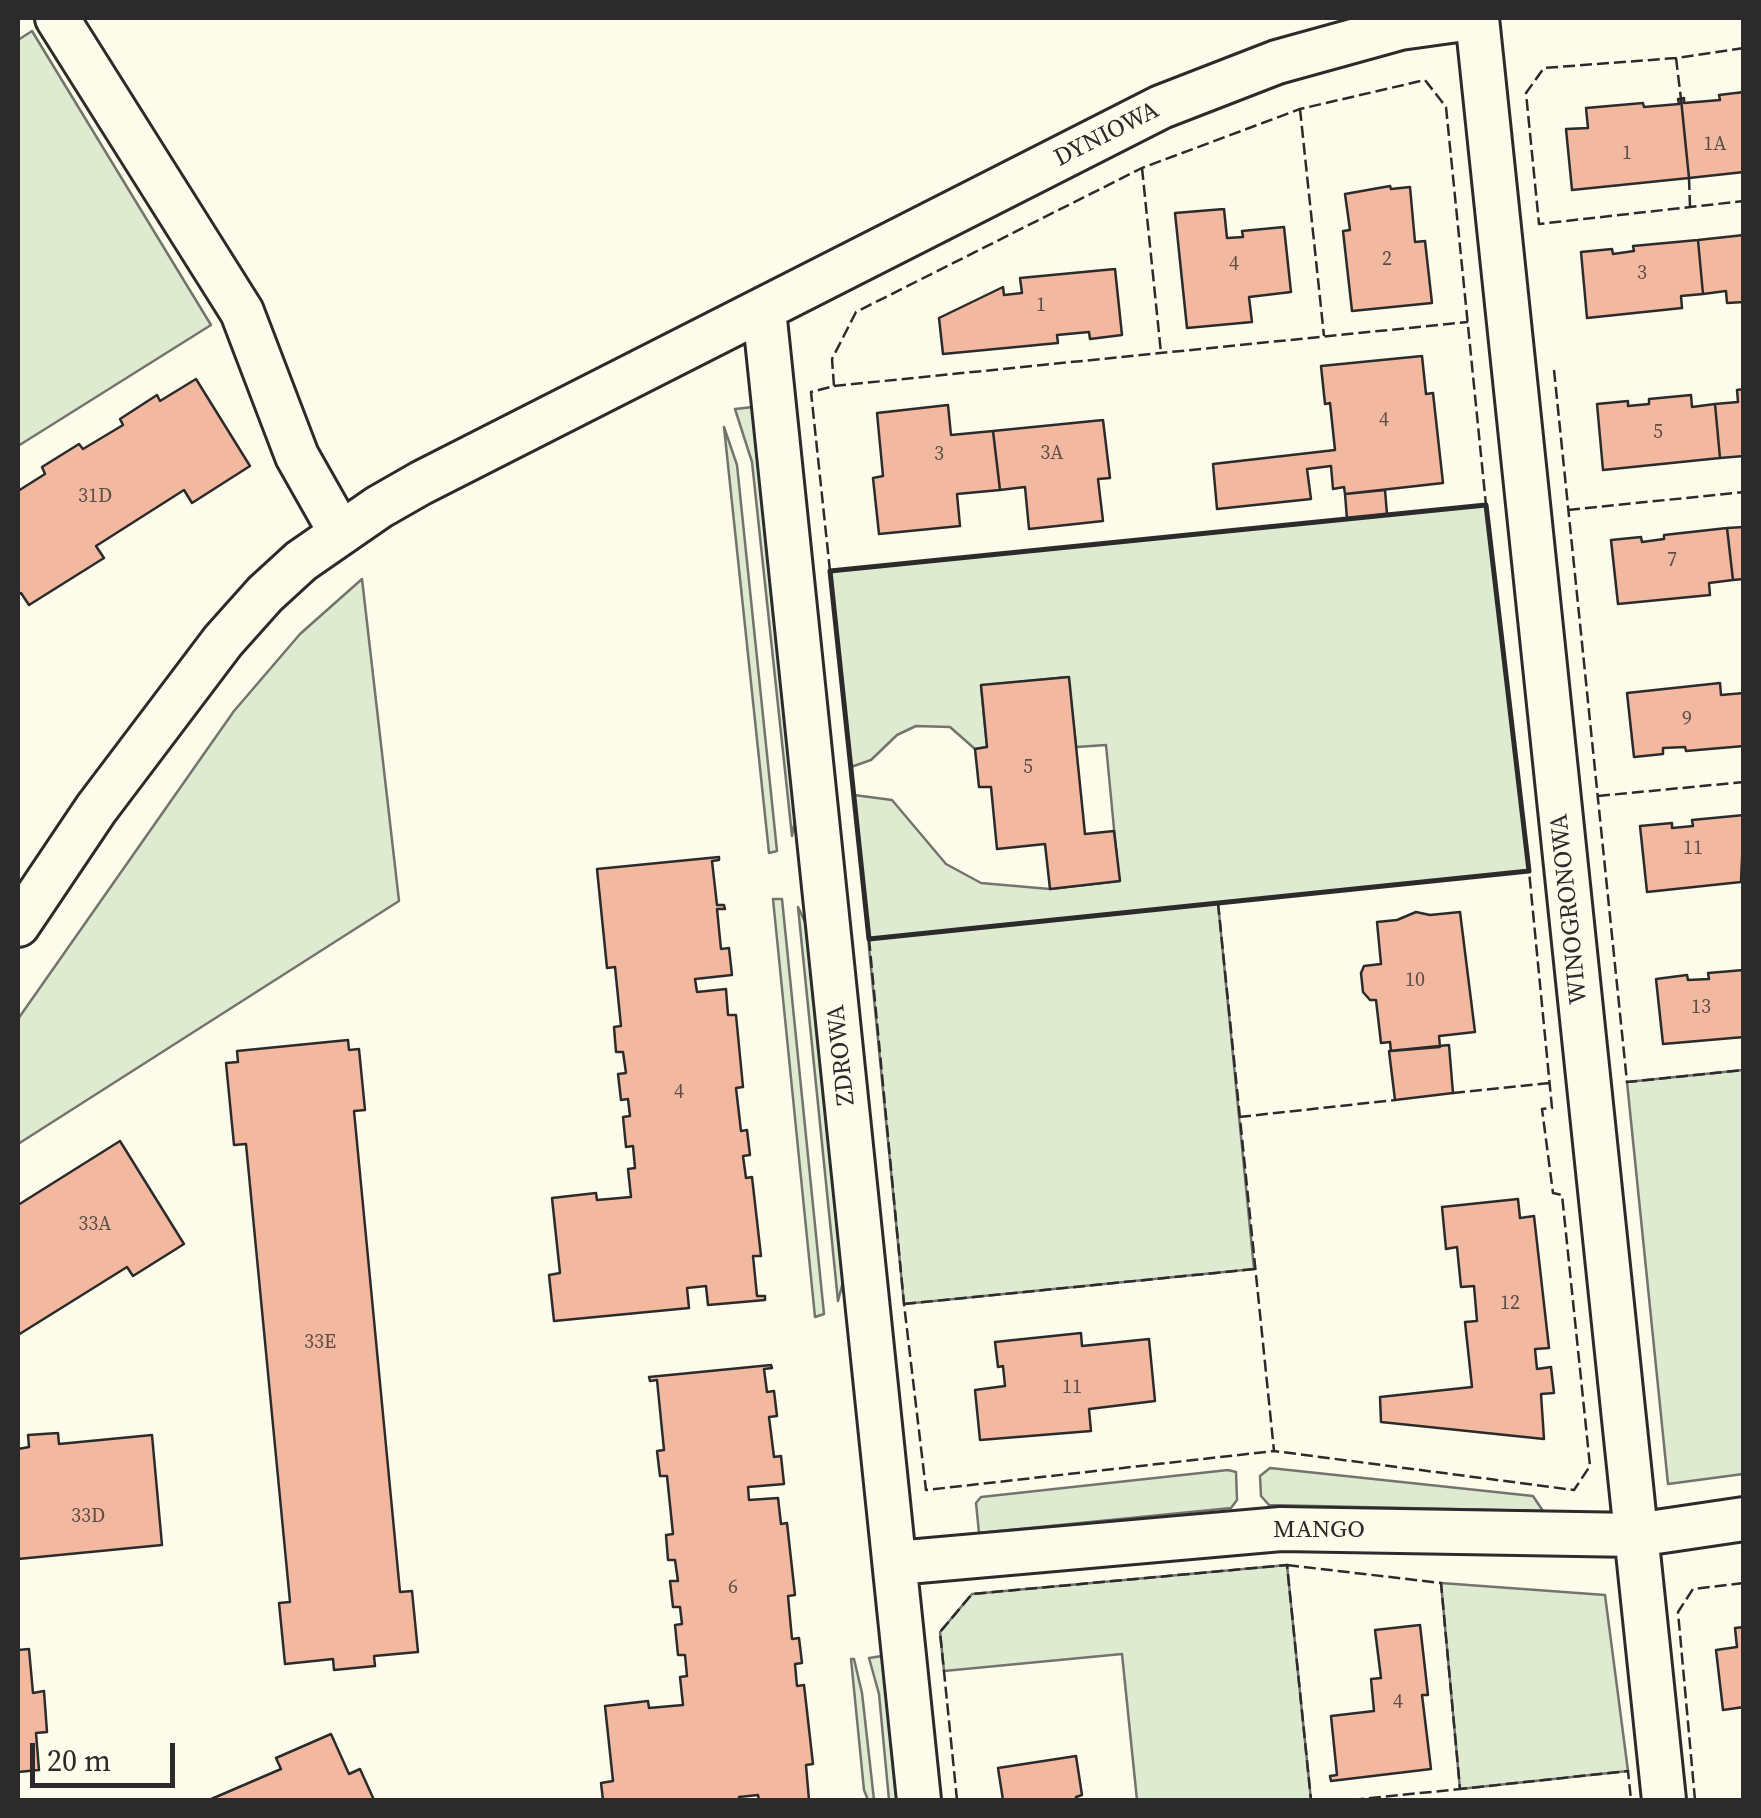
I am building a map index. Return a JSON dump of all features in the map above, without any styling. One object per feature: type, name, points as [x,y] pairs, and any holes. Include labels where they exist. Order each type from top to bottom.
[{"type":"street","points":[[57,18],[242,312],[297,456],[340,532]]},
{"type":"street","name":"DYNIOWA","points":[[18,925],[96,809],[223,641],[265,594],[340,532],[421,483],[1206,87],[1277,62],[1400,28],[1474,18]]},
{"type":"street","name":"WINOGRONOWA","points":[[1474,18],[1664,1800]]},
{"type":"street","name":"ZDROWA","points":[[764,310],[920,1800]]},
{"type":"street","name":"MANGO","points":[[896,1563],[1281,1529],[1636,1535],[1744,1519]]},
{"type":"green space","points":[[32,31],[211,325],[18,446],[18,40]]},
{"type":"green space","points":[[753,407],[796,816],[792,836],[752,462],[735,409]]},
{"type":"green space","points":[[724,427],[737,465],[777,851],[769,853]]},
{"type":"green space","points":[[1486,505],[1529,871],[1218,903],[1254,1269],[904,1304],[854,795],[892,800],[946,864],[981,883],[1050,889],[1119,881],[1106,745],[1076,747],[1068,677],[981,686],[987,747],[975,749],[950,727],[916,726],[897,735],[871,760],[851,767],[830,571]]},
{"type":"green space","points":[[362,579],[399,901],[18,1144],[18,1019],[234,711],[300,634]]},
{"type":"green space","points":[[773,899],[782,899],[824,1314],[815,1317]]},
{"type":"green space","points":[[798,907],[807,926],[843,1282],[838,1301]]},
{"type":"green space","points":[[1743,1070],[1743,1474],[1668,1484],[1627,1082]]},
{"type":"green space","points":[[1270,1468],[1533,1496],[1543,1511],[1269,1505],[1261,1496],[1260,1476]]},
{"type":"green space","points":[[1236,1472],[1237,1500],[1231,1508],[979,1533],[976,1503],[981,1497]]},
{"type":"green space","points":[[1287,1565],[1311,1800],[1137,1800],[1122,1654],[944,1671],[940,1632],[972,1594]]},
{"type":"green space","points":[[1441,1583],[1605,1595],[1628,1771],[1460,1789]]},
{"type":"green space","points":[[882,1656],[897,1800],[889,1800],[879,1694],[869,1658]]},
{"type":"green space","points":[[851,1659],[862,1693],[874,1800],[868,1800],[864,1790]]},
{"type":"building","points":[[1744,92],[1744,172],[1689,178],[1681,99],[1684,103],[1720,100],[1719,95]]},
{"type":"building","points":[[1681,99],[1689,178],[1572,190],[1566,129],[1588,128],[1586,108],[1679,104]]},
{"type":"building","points":[[1390,186],[1410,187],[1415,242],[1425,241],[1432,303],[1352,311],[1343,231],[1350,230],[1345,194]]},
{"type":"building","points":[[1224,209],[1227,238],[1243,237],[1242,231],[1284,227],[1291,292],[1249,297],[1252,322],[1187,328],[1175,213]]},
{"type":"building","points":[[1744,235],[1744,302],[1727,303],[1726,291],[1703,294],[1698,240]]},
{"type":"building","points":[[1698,240],[1703,294],[1681,296],[1682,308],[1587,318],[1581,252],[1612,249],[1613,254],[1634,251],[1633,246]]},
{"type":"building","points":[[1115,269],[1122,335],[1090,339],[1089,332],[1057,335],[1058,343],[943,354],[939,318],[1003,287],[1004,295],[1022,293],[1020,278]]},
{"type":"building","points":[[1422,356],[1426,394],[1433,393],[1443,483],[1345,494],[1344,487],[1333,489],[1331,466],[1307,469],[1311,499],[1217,509],[1213,464],[1335,450],[1321,366]]},
{"type":"building","points":[[196,379],[250,466],[192,503],[184,490],[96,546],[104,558],[29,605],[21,593],[18,595],[18,491],[45,474],[42,467],[79,444],[83,449],[123,425],[120,419],[157,395],[160,401]]},
{"type":"building","points":[[1744,389],[1744,456],[1720,458],[1715,404],[1738,402],[1737,390]]},
{"type":"building","points":[[1691,395],[1692,407],[1715,404],[1720,458],[1603,470],[1597,404],[1649,404],[1649,399]]},
{"type":"building","points":[[948,405],[951,435],[993,431],[1000,490],[957,494],[960,526],[879,534],[873,478],[883,476],[877,413]]},
{"type":"building","points":[[1103,420],[1110,478],[1098,479],[1103,521],[1029,529],[1025,487],[1000,490],[993,431]]},
{"type":"building","points":[[1385,490],[1387,514],[1347,519],[1345,494]]},
{"type":"building","points":[[1744,527],[1744,579],[1733,580],[1727,528]]},
{"type":"building","points":[[1727,528],[1733,580],[1709,583],[1710,595],[1618,604],[1611,540],[1641,537],[1642,542],[1664,539],[1664,535]]},
{"type":"building","points":[[1069,677],[1085,834],[1114,831],[1120,881],[1050,889],[1045,844],[997,849],[991,787],[979,787],[975,749],[987,747],[981,685]]},
{"type":"building","points":[[1720,683],[1721,695],[1744,693],[1744,746],[1686,751],[1685,747],[1663,748],[1663,754],[1634,757],[1627,693]]},
{"type":"building","points":[[1744,815],[1741,882],[1647,892],[1640,826],[1693,826],[1692,820]]},
{"type":"building","points":[[719,857],[712,861],[717,905],[724,905],[725,909],[717,909],[721,949],[729,948],[732,975],[695,979],[697,992],[726,989],[728,1015],[736,1015],[743,1087],[736,1088],[741,1131],[747,1130],[750,1155],[743,1156],[746,1178],[752,1177],[761,1256],[753,1256],[757,1296],[765,1296],[765,1300],[708,1305],[706,1286],[687,1288],[689,1308],[554,1321],[549,1275],[560,1273],[552,1198],[596,1193],[597,1200],[631,1197],[628,1169],[635,1168],[633,1146],[626,1147],[623,1117],[630,1116],[628,1099],[621,1100],[618,1074],[626,1073],[623,1052],[616,1052],[614,1027],[621,1026],[615,967],[607,968],[597,869]]},
{"type":"building","points":[[1416,912],[1460,912],[1475,1032],[1439,1036],[1440,1047],[1391,1051],[1390,1042],[1381,1043],[1376,1000],[1370,1000],[1363,992],[1361,973],[1364,966],[1381,964],[1377,922],[1397,920]]},
{"type":"building","points":[[1744,970],[1744,1037],[1663,1044],[1656,979],[1687,975],[1688,980],[1709,979],[1708,973]]},
{"type":"building","points":[[348,1040],[349,1050],[359,1049],[365,1110],[354,1111],[400,1592],[412,1591],[418,1652],[374,1656],[375,1666],[334,1670],[333,1659],[285,1664],[279,1603],[290,1602],[246,1144],[234,1145],[226,1063],[238,1062],[237,1051]]},
{"type":"building","points":[[1449,1045],[1453,1093],[1395,1100],[1389,1051]]},
{"type":"building","points":[[120,1141],[184,1244],[133,1276],[127,1267],[18,1335],[18,1205]]},
{"type":"building","points":[[1518,1199],[1520,1218],[1534,1216],[1549,1348],[1535,1349],[1537,1369],[1551,1367],[1554,1393],[1541,1394],[1544,1439],[1381,1422],[1380,1397],[1472,1387],[1465,1322],[1477,1321],[1474,1286],[1461,1287],[1457,1247],[1446,1249],[1442,1207]]},
{"type":"building","points":[[1081,1333],[1082,1346],[1149,1339],[1155,1401],[1089,1409],[1091,1431],[980,1440],[975,1390],[1005,1386],[995,1342]]},
{"type":"building","points":[[771,1365],[772,1368],[764,1369],[767,1392],[774,1391],[777,1416],[769,1417],[774,1457],[781,1456],[784,1484],[748,1487],[749,1500],[778,1498],[781,1524],[787,1523],[795,1595],[788,1596],[792,1639],[799,1638],[802,1663],[795,1664],[797,1686],[804,1685],[813,1764],[806,1765],[809,1800],[759,1800],[758,1795],[739,1800],[603,1800],[601,1783],[613,1781],[605,1706],[648,1701],[649,1708],[683,1705],[680,1677],[687,1676],[685,1655],[678,1655],[675,1625],[682,1624],[680,1607],[673,1607],[670,1581],[678,1581],[675,1560],[668,1560],[666,1535],[673,1534],[667,1476],[660,1476],[657,1451],[664,1450],[657,1380],[650,1381],[649,1377]]},
{"type":"building","points":[[58,1433],[59,1444],[152,1435],[162,1545],[18,1559],[18,1449],[29,1447],[28,1435]]},
{"type":"building","points":[[1420,1625],[1428,1695],[1422,1695],[1431,1769],[1331,1781],[1330,1776],[1337,1775],[1331,1716],[1374,1711],[1371,1679],[1381,1678],[1375,1630]]},
{"type":"building","points":[[1744,1627],[1744,1707],[1723,1710],[1716,1650],[1737,1647],[1735,1628]]},
{"type":"building","points":[[29,1649],[33,1693],[44,1691],[47,1732],[36,1733],[39,1770],[18,1772],[18,1650]]},
{"type":"building","points":[[331,1734],[349,1774],[360,1769],[374,1800],[209,1800],[281,1769],[276,1758]]},
{"type":"building","points":[[1076,1756],[1082,1795],[1076,1800],[1003,1800],[998,1768]]},
{"type":"fence","points":[[1744,48],[1676,58],[1544,68],[1526,93],[1539,224],[1744,201]]},
{"type":"fence","points":[[1676,58],[1681,99]]},
{"type":"fence","points":[[830,571],[811,392],[834,386],[832,359],[856,312],[1142,168],[1300,109],[1425,80],[1446,107],[1486,505]]},
{"type":"fence","points":[[1300,109],[1324,336]]},
{"type":"fence","points":[[1142,168],[1161,353]]},
{"type":"fence","points":[[1689,178],[1690,206]]},
{"type":"fence","points":[[834,386],[1468,322]]},
{"type":"fence","points":[[1554,370],[1627,1082],[1744,1070]]},
{"type":"fence","points":[[1568,510],[1744,492]]},
{"type":"fence","points":[[1598,796],[1744,782]]},
{"type":"fence","points":[[1218,903],[1274,1451],[1574,1490],[1590,1466],[1562,1195],[1553,1193],[1542,1109],[1552,1108],[1529,871]]},
{"type":"fence","points":[[869,939],[926,1490],[1274,1451]]},
{"type":"fence","points":[[1453,1093],[1550,1083]]},
{"type":"fence","points":[[1239,1117],[1395,1100]]},
{"type":"fence","points":[[904,1304],[1255,1269]]},
{"type":"fence","points":[[1287,1565],[1441,1583],[1460,1789],[1628,1771],[1631,1800]]},
{"type":"fence","points":[[957,1800],[940,1632],[972,1594],[1287,1565],[1311,1800]]},
{"type":"fence","points":[[1695,1800],[1678,1612],[1693,1589],[1744,1583]]},
{"type":"fence","points":[[1352,1800],[1460,1789]]},
{"type":"wall","points":[[1486,505],[1529,871],[869,939],[830,571],[1486,505]]}]
